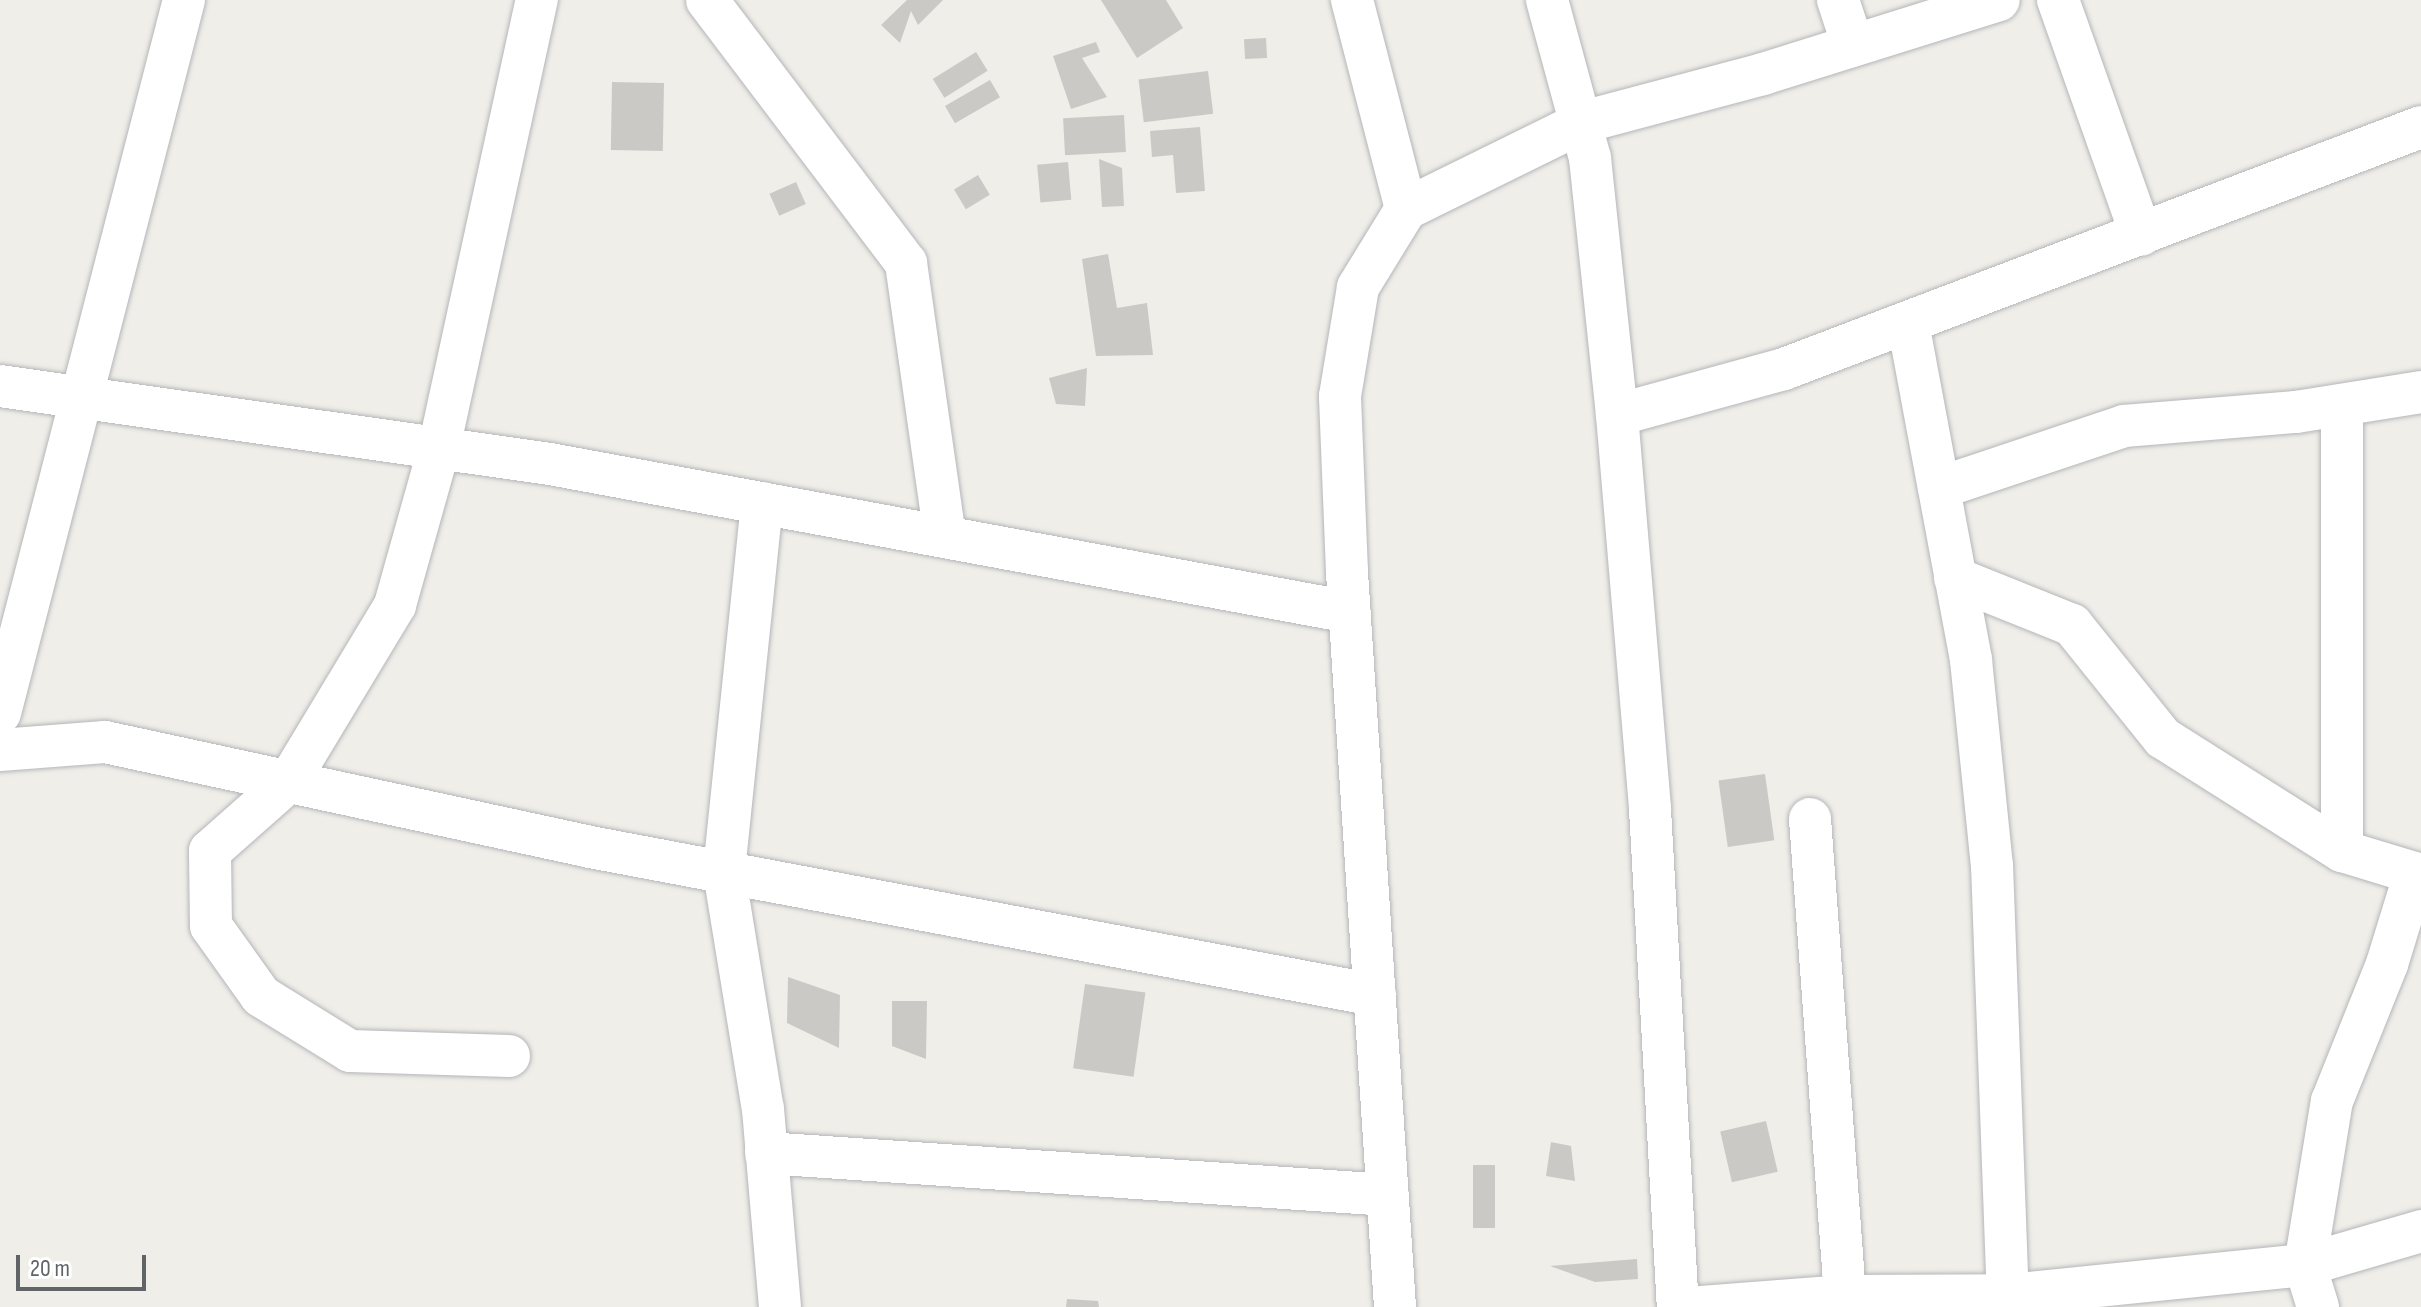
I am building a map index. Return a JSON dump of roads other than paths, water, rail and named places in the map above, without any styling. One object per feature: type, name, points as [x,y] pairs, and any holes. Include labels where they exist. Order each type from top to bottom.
[{"type":"street","points":[[509,1056],[350,1051],[261,996],[211,926],[210,851],[289,781],[395,605],[439,448],[537,0]]},
{"type":"street","points":[[707,0],[906,263],[945,536]]},
{"type":"street","points":[[1352,0],[1406,209]]},
{"type":"street","points":[[1547,0],[1583,122],[1617,415],[1650,809],[1678,1307]]},
{"type":"street","points":[[1838,0],[1853,46]]},
{"type":"street","points":[[1395,1307],[1349,612],[1340,396],[1358,287],[1406,209],[1583,122],[1853,46],[1999,0]]},
{"type":"street","points":[[2058,0],[2141,235]]},
{"type":"street","points":[[0,713],[81,398],[173,2]]},
{"type":"street","points":[[1617,415],[1784,369],[2421,127]]},
{"type":"street","points":[[1908,323],[1971,660],[1992,865],[2009,1301]]},
{"type":"street","points":[[0,386],[439,448],[762,503],[1349,612]]},
{"type":"street","points":[[1939,488],[2124,426],[2342,405],[2421,392]]},
{"type":"street","points":[[2342,405],[2342,851]]},
{"type":"street","points":[[762,503],[724,872],[766,1153],[780,1307]]},
{"type":"street","points":[[1955,578],[2072,625],[2163,738],[2342,851],[2418,874],[2387,964],[2332,1101],[2305,1265],[2318,1307]]},
{"type":"street","points":[[0,750],[105,742],[724,872],[1375,995]]},
{"type":"street","points":[[1810,819],[1845,1296]]},
{"type":"street","points":[[766,1153],[1388,1195]]},
{"type":"street","points":[[1701,1307],[1845,1296],[2009,1301],[2305,1265],[2421,1231]]}]
